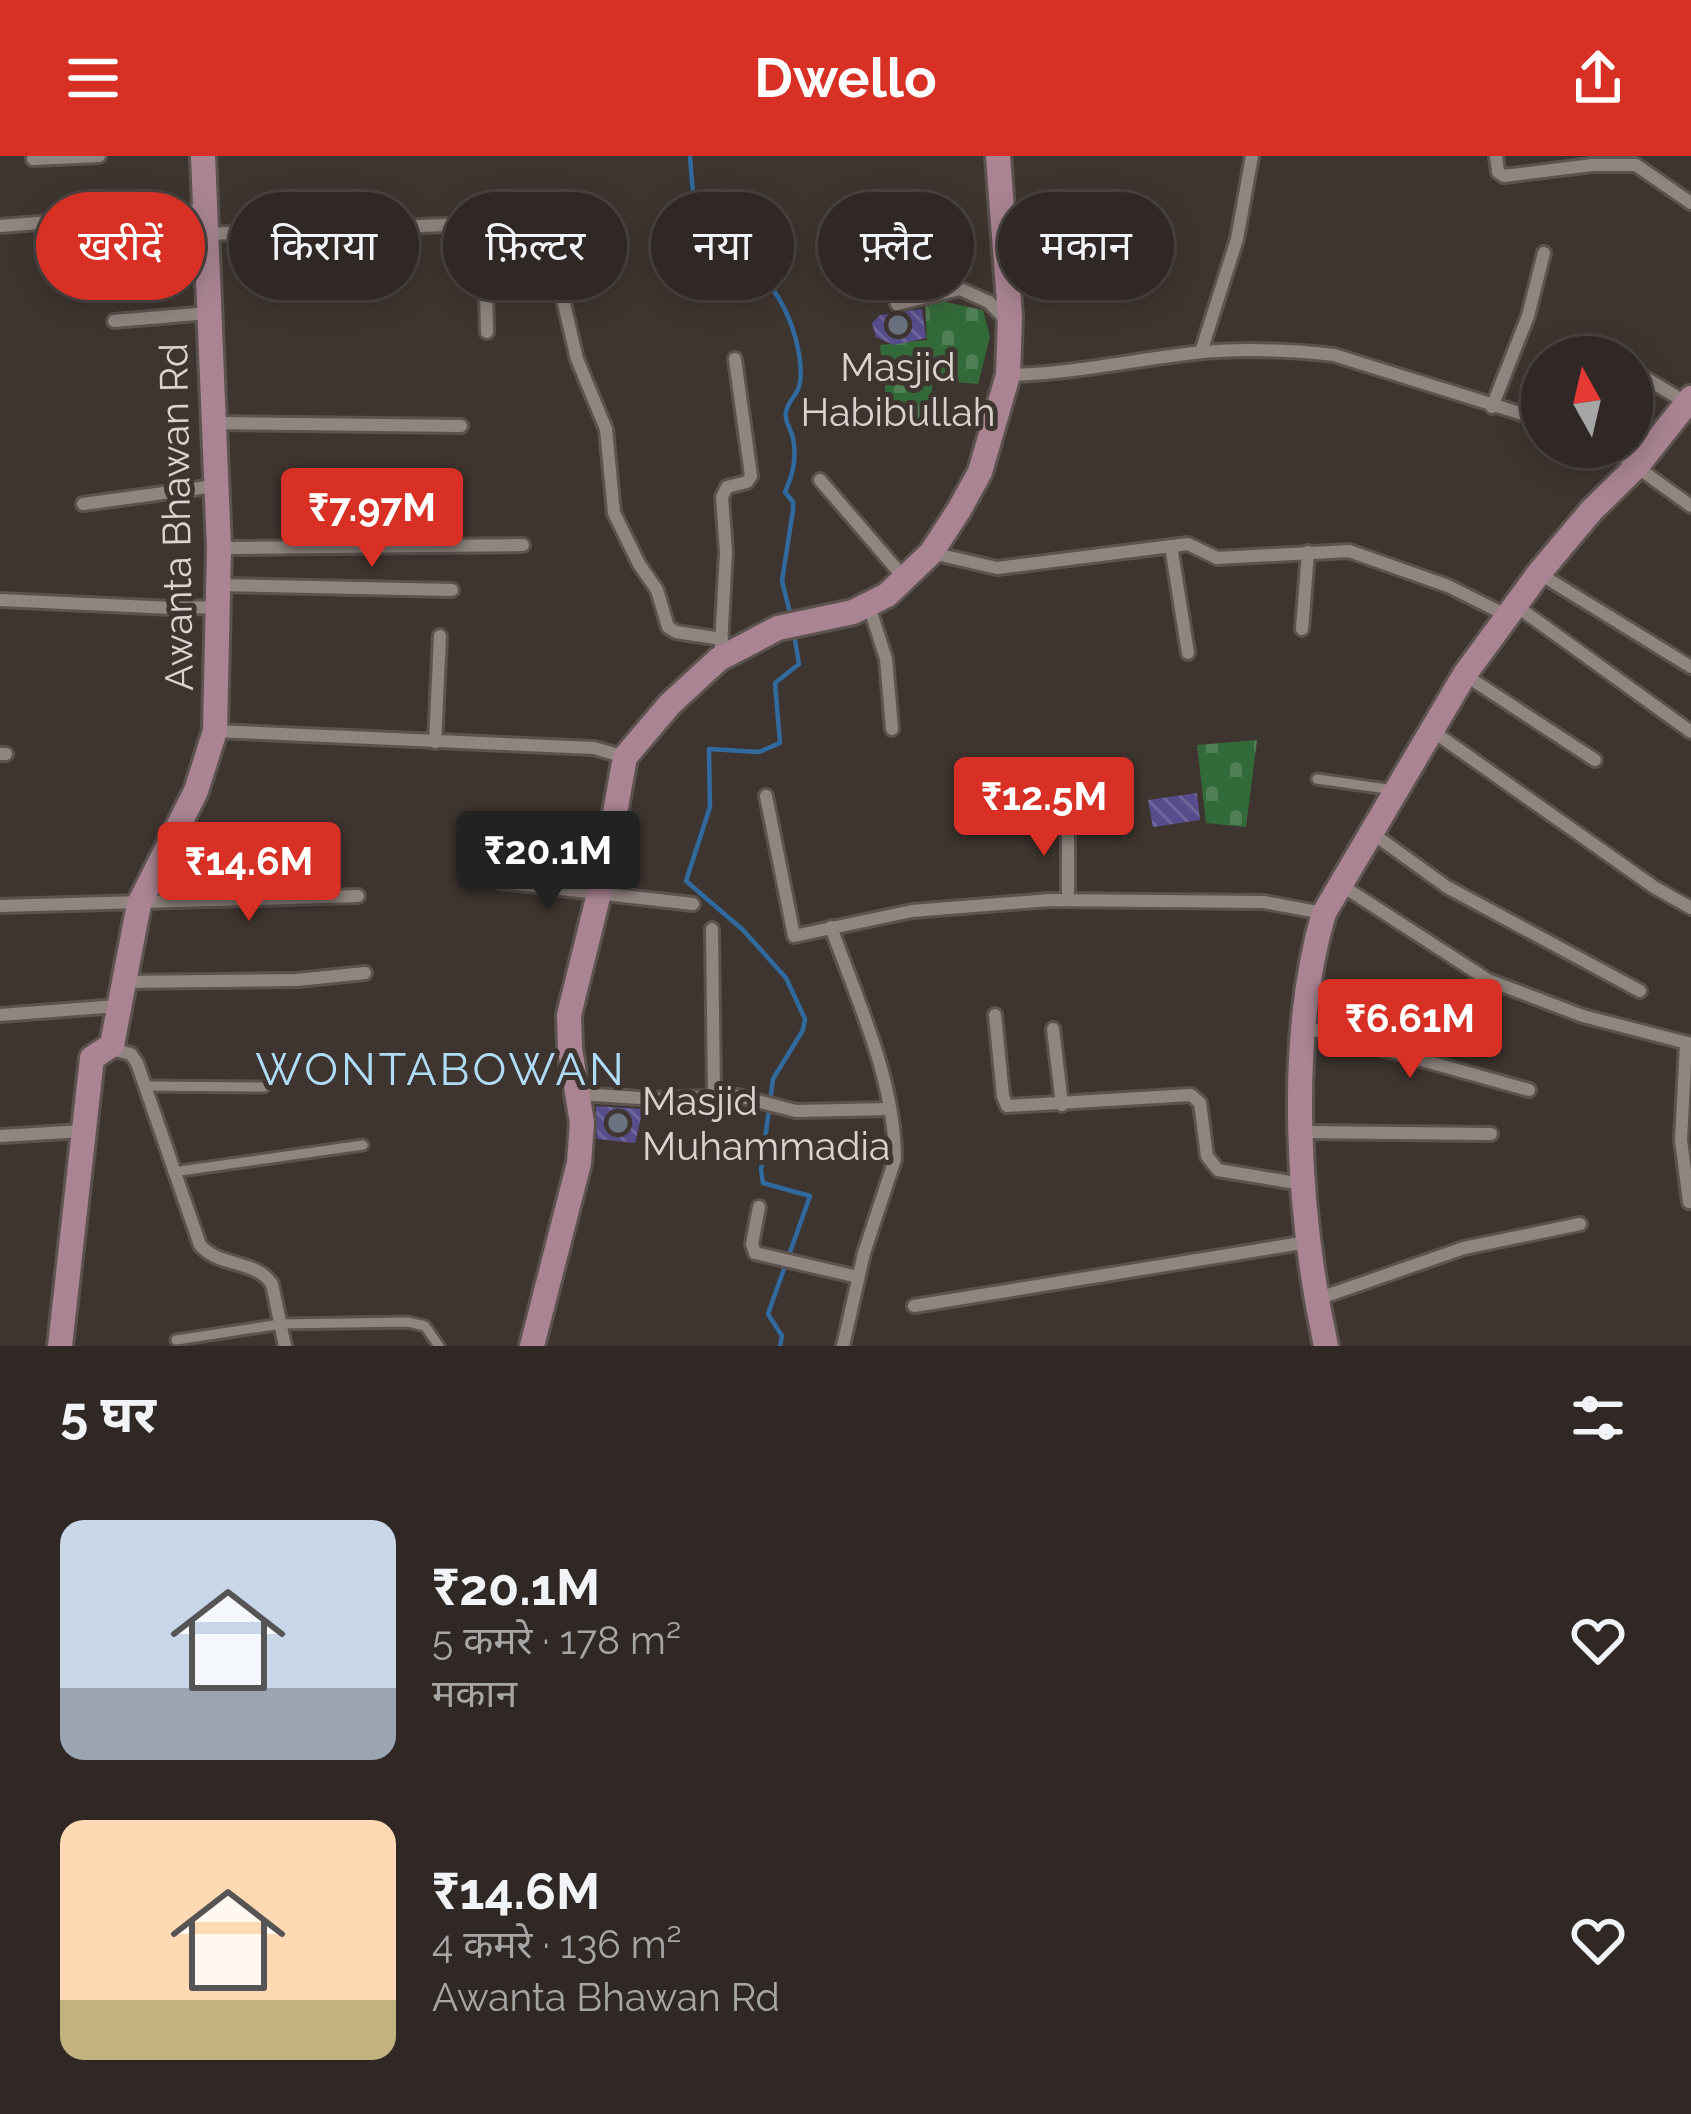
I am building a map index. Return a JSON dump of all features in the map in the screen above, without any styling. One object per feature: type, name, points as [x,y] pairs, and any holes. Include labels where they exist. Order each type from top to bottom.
[{"type":"street","points":[[32,159],[98,156]]},
{"type":"street","name":"Awanta Bhawan Rd","points":[[203,156],[204,192]]},
{"type":"street","points":[[532,1346],[579,1163],[580,1094],[570,1049],[569,1015],[625,757],[720,649],[869,606],[905,580],[931,553],[980,472],[1008,375],[998,156]]},
{"type":"street","points":[[1201,352],[1237,239],[1252,156]]},
{"type":"street","points":[[1496,156],[1498,172],[1504,176],[1592,165],[1636,165],[1691,203]]},
{"type":"street","points":[[205,222],[473,224],[485,243],[488,332]]},
{"type":"street","name":"Awanta Bhawan Rd","points":[[60,1346],[92,1058],[111,1048],[139,904],[196,791],[215,731],[219,548],[205,222]]},
{"type":"street","points":[[0,226],[36,225]]},
{"type":"street","points":[[1492,407],[1528,316],[1544,253]]},
{"type":"street","points":[[974,296],[989,302],[1009,323]]},
{"type":"street","points":[[564,304],[577,359],[606,429],[609,493],[618,525],[657,590],[668,627],[720,649]]},
{"type":"street","points":[[114,320],[208,313]]},
{"type":"street","points":[[1008,375],[1201,352],[1334,355],[1521,415]]},
{"type":"street","points":[[720,649],[726,552],[722,496],[727,487],[747,482],[751,476],[735,358]]},
{"type":"street","points":[[1653,381],[1689,400],[1653,446]]},
{"type":"street","points":[[212,423],[461,426]]},
{"type":"street","points":[[1326,1346],[1302,1184],[1304,1027],[1312,952],[1324,913],[1465,674],[1539,573],[1635,468]]},
{"type":"street","points":[[1640,468],[1691,506]]},
{"type":"street","points":[[820,480],[905,580]]},
{"type":"street","points":[[83,505],[215,486]]},
{"type":"street","points":[[219,548],[523,544]]},
{"type":"street","points":[[931,553],[998,568],[1171,546],[1197,546],[1217,558],[1349,551],[1511,611],[1691,732]]},
{"type":"street","points":[[1171,546],[1188,653]]},
{"type":"street","points":[[1302,629],[1308,552]]},
{"type":"street","points":[[1539,573],[1691,667]]},
{"type":"street","points":[[0,600],[173,608],[219,596],[452,590]]},
{"type":"street","points":[[869,606],[886,658],[892,728]]},
{"type":"street","points":[[436,742],[440,636]]},
{"type":"street","points":[[1465,674],[1595,760]]},
{"type":"street","points":[[215,731],[594,748],[625,757]]},
{"type":"street","points":[[1434,732],[1691,908]]},
{"type":"street","points":[[766,796],[791,932],[801,936],[912,911],[1068,900],[1264,902],[1324,913]]},
{"type":"street","points":[[1068,819],[1068,900]]},
{"type":"street","points":[[1371,832],[1447,887],[1640,991]]},
{"type":"street","points":[[500,882],[693,904]]},
{"type":"street","points":[[1339,884],[1488,980],[1583,1016],[1689,1044],[1682,1140],[1689,1202]]},
{"type":"street","points":[[0,906],[358,896]]},
{"type":"street","points":[[831,927],[890,1109],[895,1159],[843,1346]]},
{"type":"street","points":[[712,929],[715,1096]]},
{"type":"street","points":[[0,1015],[120,994],[365,973]]},
{"type":"street","points":[[995,1015],[1007,1106],[1191,1095],[1201,1103],[1207,1156],[1217,1170],[1302,1184]]},
{"type":"street","points":[[1304,1027],[1529,1090]]},
{"type":"street","points":[[1053,1029],[1062,1105]]},
{"type":"street","points":[[111,1048],[131,1054],[200,1245],[211,1257],[267,1275],[285,1346]]},
{"type":"street","points":[[580,1094],[653,1099],[739,1096],[771,1106],[890,1109]]},
{"type":"street","points":[[0,1136],[86,1131]]},
{"type":"street","points":[[1302,1132],[1491,1134]]},
{"type":"street","points":[[759,1208],[754,1253],[859,1277]]},
{"type":"street","points":[[1316,1299],[1464,1248],[1580,1224]]},
{"type":"street","points":[[914,1306],[1308,1242]]},
{"type":"lane","points":[[1316,779],[1398,790]]},
{"type":"lane","points":[[144,1086],[264,1087]]},
{"type":"lane","points":[[173,1172],[363,1145]]},
{"type":"lane","points":[[176,1340],[280,1324],[408,1322],[425,1326],[440,1346]]},
{"type":"green space","points":[[937,300],[983,310],[990,337],[978,384],[933,380],[927,431],[887,406],[880,345],[927,340],[925,303]]},
{"type":"green space","points":[[1257,740],[1246,827],[1206,823],[1197,745]]},
{"type":"building","name":"Masjid Habibullah","points":[[922,309],[926,338],[894,345],[876,337],[872,323],[880,315]]},
{"type":"building","points":[[1197,793],[1200,820],[1153,827],[1148,800]]},
{"type":"building","name":"Masjid Muhammadia","points":[[596,1106],[643,1109],[635,1143],[597,1139]]},
{"type":"waterway","points":[[690,156],[700,220],[743,269],[769,284],[795,336],[801,373],[786,416],[795,452],[785,492],[793,510],[782,581],[791,617]]},
{"type":"waterway","points":[[780,1346],[782,1336],[768,1314],[810,1196],[763,1183],[761,1170],[773,1079],[805,1019],[786,978],[743,930],[686,881],[710,807],[709,749],[759,752],[780,743],[775,683],[799,664],[794,634]]},
{"type":"place","name":"Masjid Habibullah","points":[[898,325]]},
{"type":"place","name":"Masjid Muhammadia","points":[[618,1123]]},
{"type":"district","name":"WONTABOWAN","points":[[441,1069]]}]
